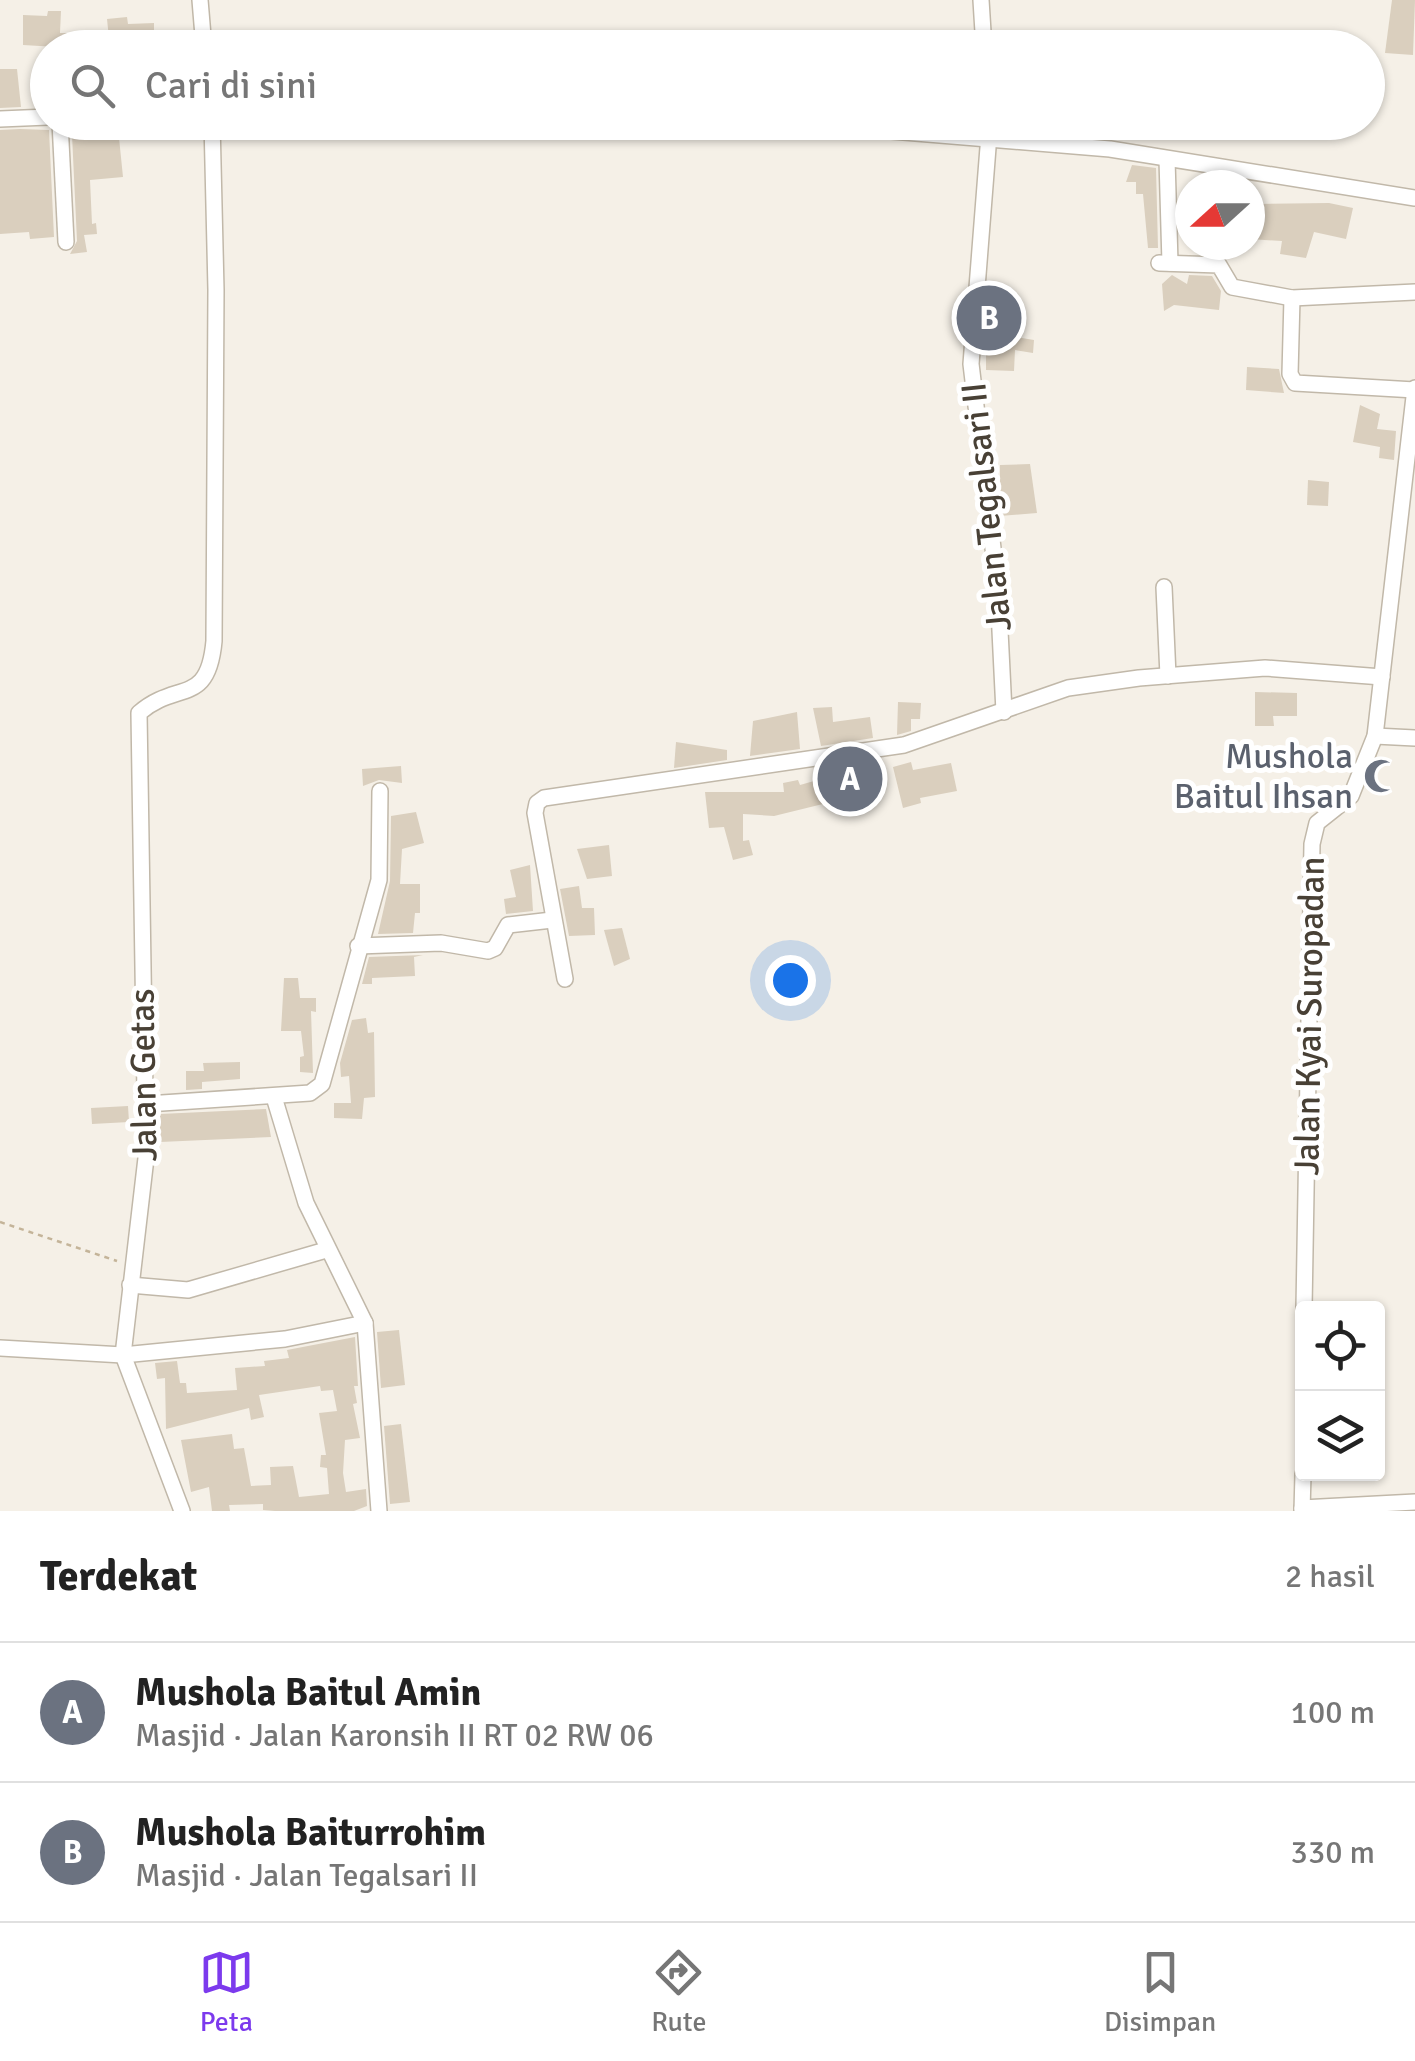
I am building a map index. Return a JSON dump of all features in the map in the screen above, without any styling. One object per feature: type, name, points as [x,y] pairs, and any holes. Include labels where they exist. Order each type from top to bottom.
[{"type":"street","points":[[200,0],[202,30]]},
{"type":"street","points":[[980,0],[982,30]]},
{"type":"street","points":[[0,119],[30,118]]},
{"type":"street","points":[[61,140],[66,242]]},
{"type":"street","name":"Jalan Getas","points":[[182,1511],[123,1355],[146,1158],[141,1034],[140,714],[192,690],[212,671],[216,290],[212,140]]},
{"type":"street","name":"Jalan Tegalsari II","points":[[989,140],[971,364],[998,590],[1004,712]]},
{"type":"street","points":[[1051,140],[1415,198]]},
{"type":"street","points":[[1167,159],[1164,263],[1219,265],[1232,287],[1292,298],[1415,292]]},
{"type":"street","points":[[1292,298],[1290,374],[1294,383],[1415,389]]},
{"type":"street","name":"Jalan Kyai Suropadan","points":[[1304,1301],[1312,844],[1321,818],[1343,804],[1358,782],[1374,736],[1415,389]]},
{"type":"street","points":[[1164,587],[1168,676]]},
{"type":"street","points":[[566,979],[535,813],[537,802],[544,798],[904,745],[1068,688],[1264,668],[1382,678]]},
{"type":"street","points":[[1374,736],[1415,738]]},
{"type":"street","points":[[146,1104],[310,1093],[322,1084],[379,880],[380,790]]},
{"type":"street","points":[[358,946],[441,943],[488,951],[496,948],[508,925],[552,920]]},
{"type":"street","points":[[274,1097],[306,1203],[326,1250],[366,1323],[378,1511]]},
{"type":"street","points":[[130,1285],[188,1290],[326,1250]]},
{"type":"street","points":[[0,1348],[123,1355],[286,1339],[366,1323]]},
{"type":"street","points":[[1302,1481],[1302,1509],[1415,1502]]},
{"type":"path","points":[[0,1222],[132,1266]]},
{"type":"building","points":[[1392,0],[1415,0],[1413,55],[1385,53]]},
{"type":"building","points":[[48,11],[61,11],[60,30],[30,30],[30,45],[23,45],[23,15],[47,16]]},
{"type":"building","points":[[127,17],[128,24],[154,23],[154,30],[108,30],[107,19]]},
{"type":"building","points":[[0,69],[17,69],[21,107],[0,108]]},
{"type":"building","points":[[30,129],[30,140],[49,140],[54,237],[30,239],[29,232],[0,234],[0,130]]},
{"type":"building","points":[[72,140],[119,140],[123,177],[90,180],[92,224],[96,223],[97,234],[84,235],[87,252],[70,254],[77,241]]},
{"type":"building","points":[[1132,165],[1156,168],[1158,248],[1148,248],[1143,194],[1136,194],[1136,182],[1126,182]]},
{"type":"building","points":[[1329,203],[1353,208],[1346,239],[1314,232],[1306,258],[1280,254],[1282,241],[1265,240],[1265,204]]},
{"type":"building","points":[[1172,275],[1187,284],[1189,275],[1212,276],[1221,291],[1219,310],[1174,305],[1164,311],[1162,284]]},
{"type":"building","points":[[998,334],[1034,340],[1033,353],[1015,350],[1014,371],[986,370],[986,355],[995,355]]},
{"type":"building","points":[[1247,367],[1279,369],[1284,393],[1246,390]]},
{"type":"building","points":[[1360,405],[1380,414],[1377,429],[1396,431],[1394,460],[1379,458],[1380,447],[1353,442]]},
{"type":"building","points":[[1030,464],[1037,513],[1000,516],[1000,465]]},
{"type":"building","points":[[1308,480],[1329,482],[1328,506],[1307,505]]},
{"type":"building","points":[[1255,692],[1297,693],[1297,716],[1273,716],[1274,726],[1255,726]]},
{"type":"building","points":[[898,702],[921,703],[920,719],[911,719],[911,731],[897,735]]},
{"type":"building","points":[[832,707],[833,722],[870,717],[873,738],[821,746],[813,708]]},
{"type":"building","points":[[797,712],[800,749],[750,756],[753,721]]},
{"type":"building","points":[[676,742],[727,750],[727,760],[674,768]]},
{"type":"building","points":[[911,762],[913,770],[951,763],[957,791],[920,798],[921,803],[903,808],[893,767]]},
{"type":"building","points":[[401,766],[402,783],[379,780],[363,786],[362,769]]},
{"type":"building","points":[[798,780],[800,785],[814,781],[817,792],[826,789],[831,802],[774,816],[743,814],[743,841],[749,840],[753,855],[733,860],[724,827],[709,828],[705,792],[784,792],[783,783]]},
{"type":"building","points":[[416,812],[424,843],[402,849],[400,884],[420,884],[420,913],[415,913],[413,933],[378,934],[390,881],[391,816]]},
{"type":"building","points":[[609,845],[612,876],[587,879],[577,849]]},
{"type":"building","points":[[530,865],[533,911],[506,914],[504,899],[516,897],[510,870]]},
{"type":"building","points":[[579,886],[582,908],[594,908],[595,935],[569,936],[560,889]]},
{"type":"building","points":[[622,928],[630,959],[614,966],[604,930]]},
{"type":"building","points":[[423,955],[414,957],[415,976],[372,978],[372,984],[362,984],[369,957]]},
{"type":"building","points":[[284,978],[298,978],[300,998],[316,998],[316,1012],[311,1011],[313,1073],[300,1072],[300,1057],[304,1056],[301,1031],[281,1031]]},
{"type":"building","points":[[366,1018],[368,1033],[374,1032],[375,1097],[364,1098],[362,1119],[334,1118],[334,1103],[351,1103],[349,1076],[341,1077],[340,1063],[352,1020]]},
{"type":"building","points":[[240,1062],[240,1079],[202,1082],[202,1089],[186,1090],[186,1071],[204,1071],[203,1063]]},
{"type":"building","points":[[128,1106],[129,1122],[92,1124],[91,1108]]},
{"type":"building","points":[[266,1109],[271,1137],[160,1142],[160,1114]]},
{"type":"building","points":[[399,1330],[405,1385],[381,1388],[377,1332]]},
{"type":"building","points":[[355,1337],[358,1386],[354,1386],[357,1403],[353,1404],[360,1438],[345,1440],[343,1473],[346,1492],[366,1489],[367,1506],[354,1511],[275,1511],[263,1510],[263,1504],[229,1505],[230,1511],[212,1511],[209,1487],[191,1492],[181,1440],[232,1434],[234,1449],[244,1448],[251,1486],[271,1485],[270,1467],[293,1466],[299,1497],[329,1494],[327,1468],[320,1467],[321,1455],[326,1455],[319,1413],[337,1411],[333,1390],[321,1391],[320,1386],[259,1395],[264,1417],[251,1420],[249,1408],[166,1429],[165,1378],[157,1379],[155,1363],[177,1361],[180,1383],[186,1383],[187,1393],[237,1390],[235,1368],[265,1366],[264,1361],[289,1358],[287,1350]]},
{"type":"building","points":[[401,1424],[410,1502],[390,1504],[384,1426]]},
{"type":"place","name":"Mushola Baiturrohim","points":[[989,318]]},
{"type":"place","name":"Mushola Baitul Ihsan","points":[[1381,776]]},
{"type":"place","name":"Mushola Baitul Amin","points":[[850,779]]}]
